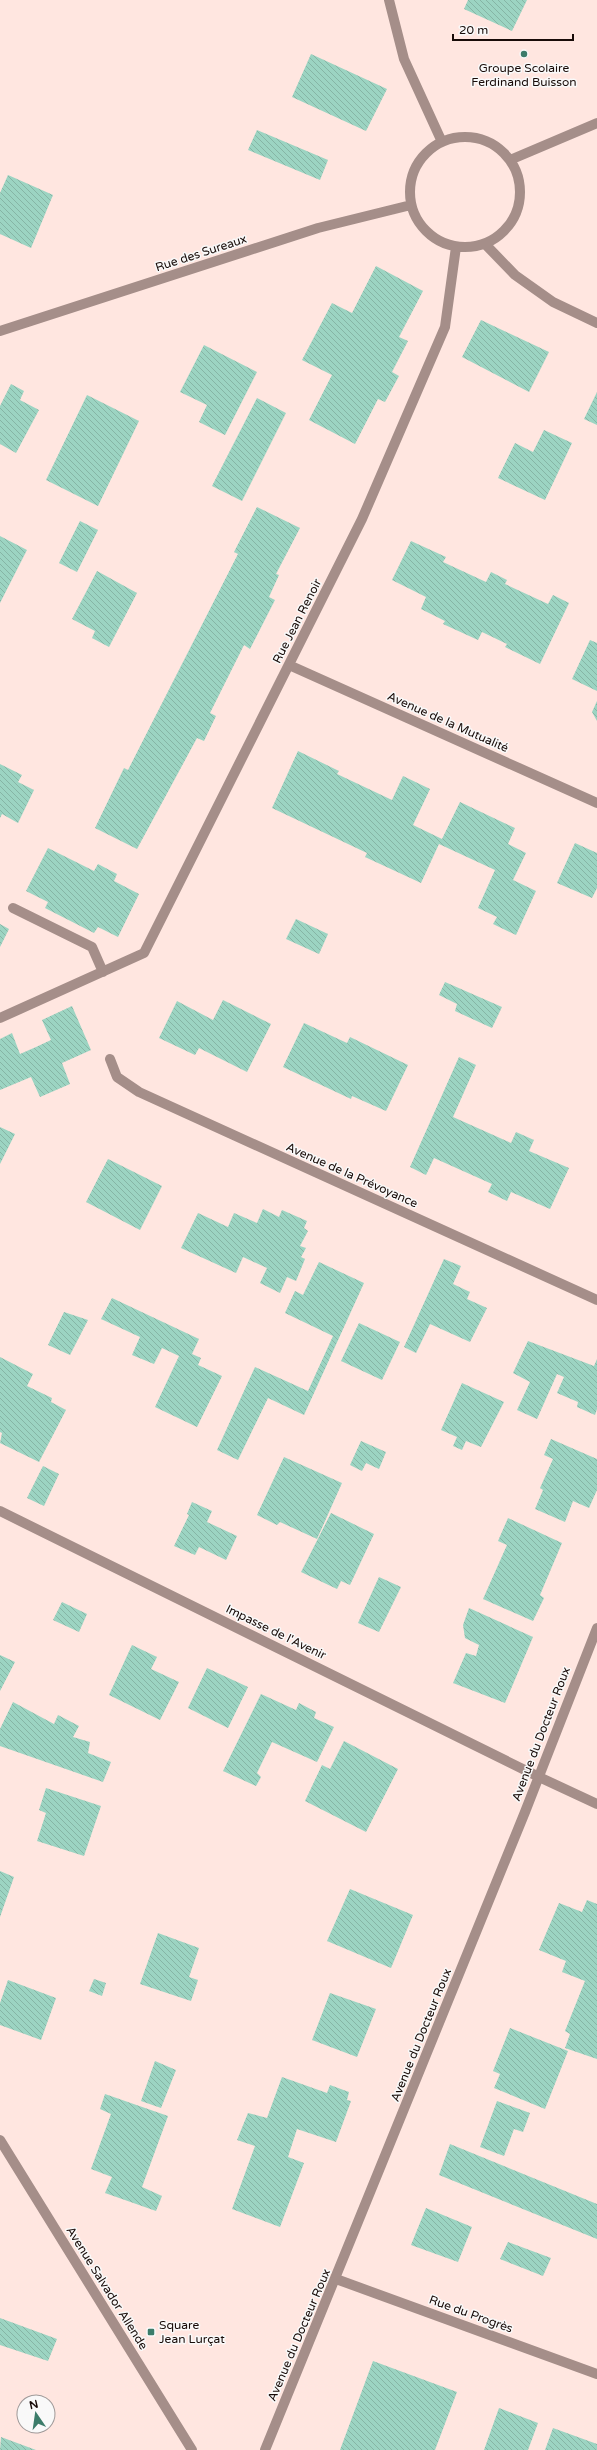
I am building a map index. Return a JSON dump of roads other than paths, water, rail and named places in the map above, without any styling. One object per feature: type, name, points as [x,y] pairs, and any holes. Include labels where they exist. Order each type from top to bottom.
[{"type":"street","points":[[389,0],[404,59],[442,142]]},
{"type":"street","points":[[510,160],[597,123]]},
{"type":"street","points":[[454,138],[479,139],[502,150],[510,160],[517,175],[520,191],[518,208],[511,223],[500,235],[485,244],[471,247],[456,247],[440,242],[427,233],[417,220],[411,205],[410,186],[415,168],[426,152],[442,142],[454,138]]},
{"type":"street","name":"Rue des Sureaux","points":[[0,331],[318,228],[411,205]]},
{"type":"street","points":[[485,244],[515,275],[553,302],[597,323]]},
{"type":"street","name":"Rue Jean Renoir","points":[[0,1018],[144,953],[362,519],[445,327],[456,247]]},
{"type":"street","name":"Avenue de la Mutualité","points":[[289,665],[597,803]]},
{"type":"street","points":[[13,908],[92,947],[103,972]]},
{"type":"street","name":"Avenue de la Prévoyance","points":[[110,1059],[117,1077],[139,1092],[597,1300]]},
{"type":"street","name":"Impasse de l'Avenir","points":[[0,1511],[539,1777],[597,1804]]},
{"type":"street","name":"Avenue du Docteur Roux","points":[[265,2450],[539,1777],[597,1628]]},
{"type":"street","name":"Avenue Salvador Allende","points":[[0,2140],[192,2450]]},
{"type":"street","name":"Rue du Progrès","points":[[336,2278],[597,2374]]},
{"type":"place","name":"Groupe Scolaire Ferdinand Buisson","points":[[524,54]]},
{"type":"place","name":"Square Jean Lurçat","points":[[151,2332]]}]
